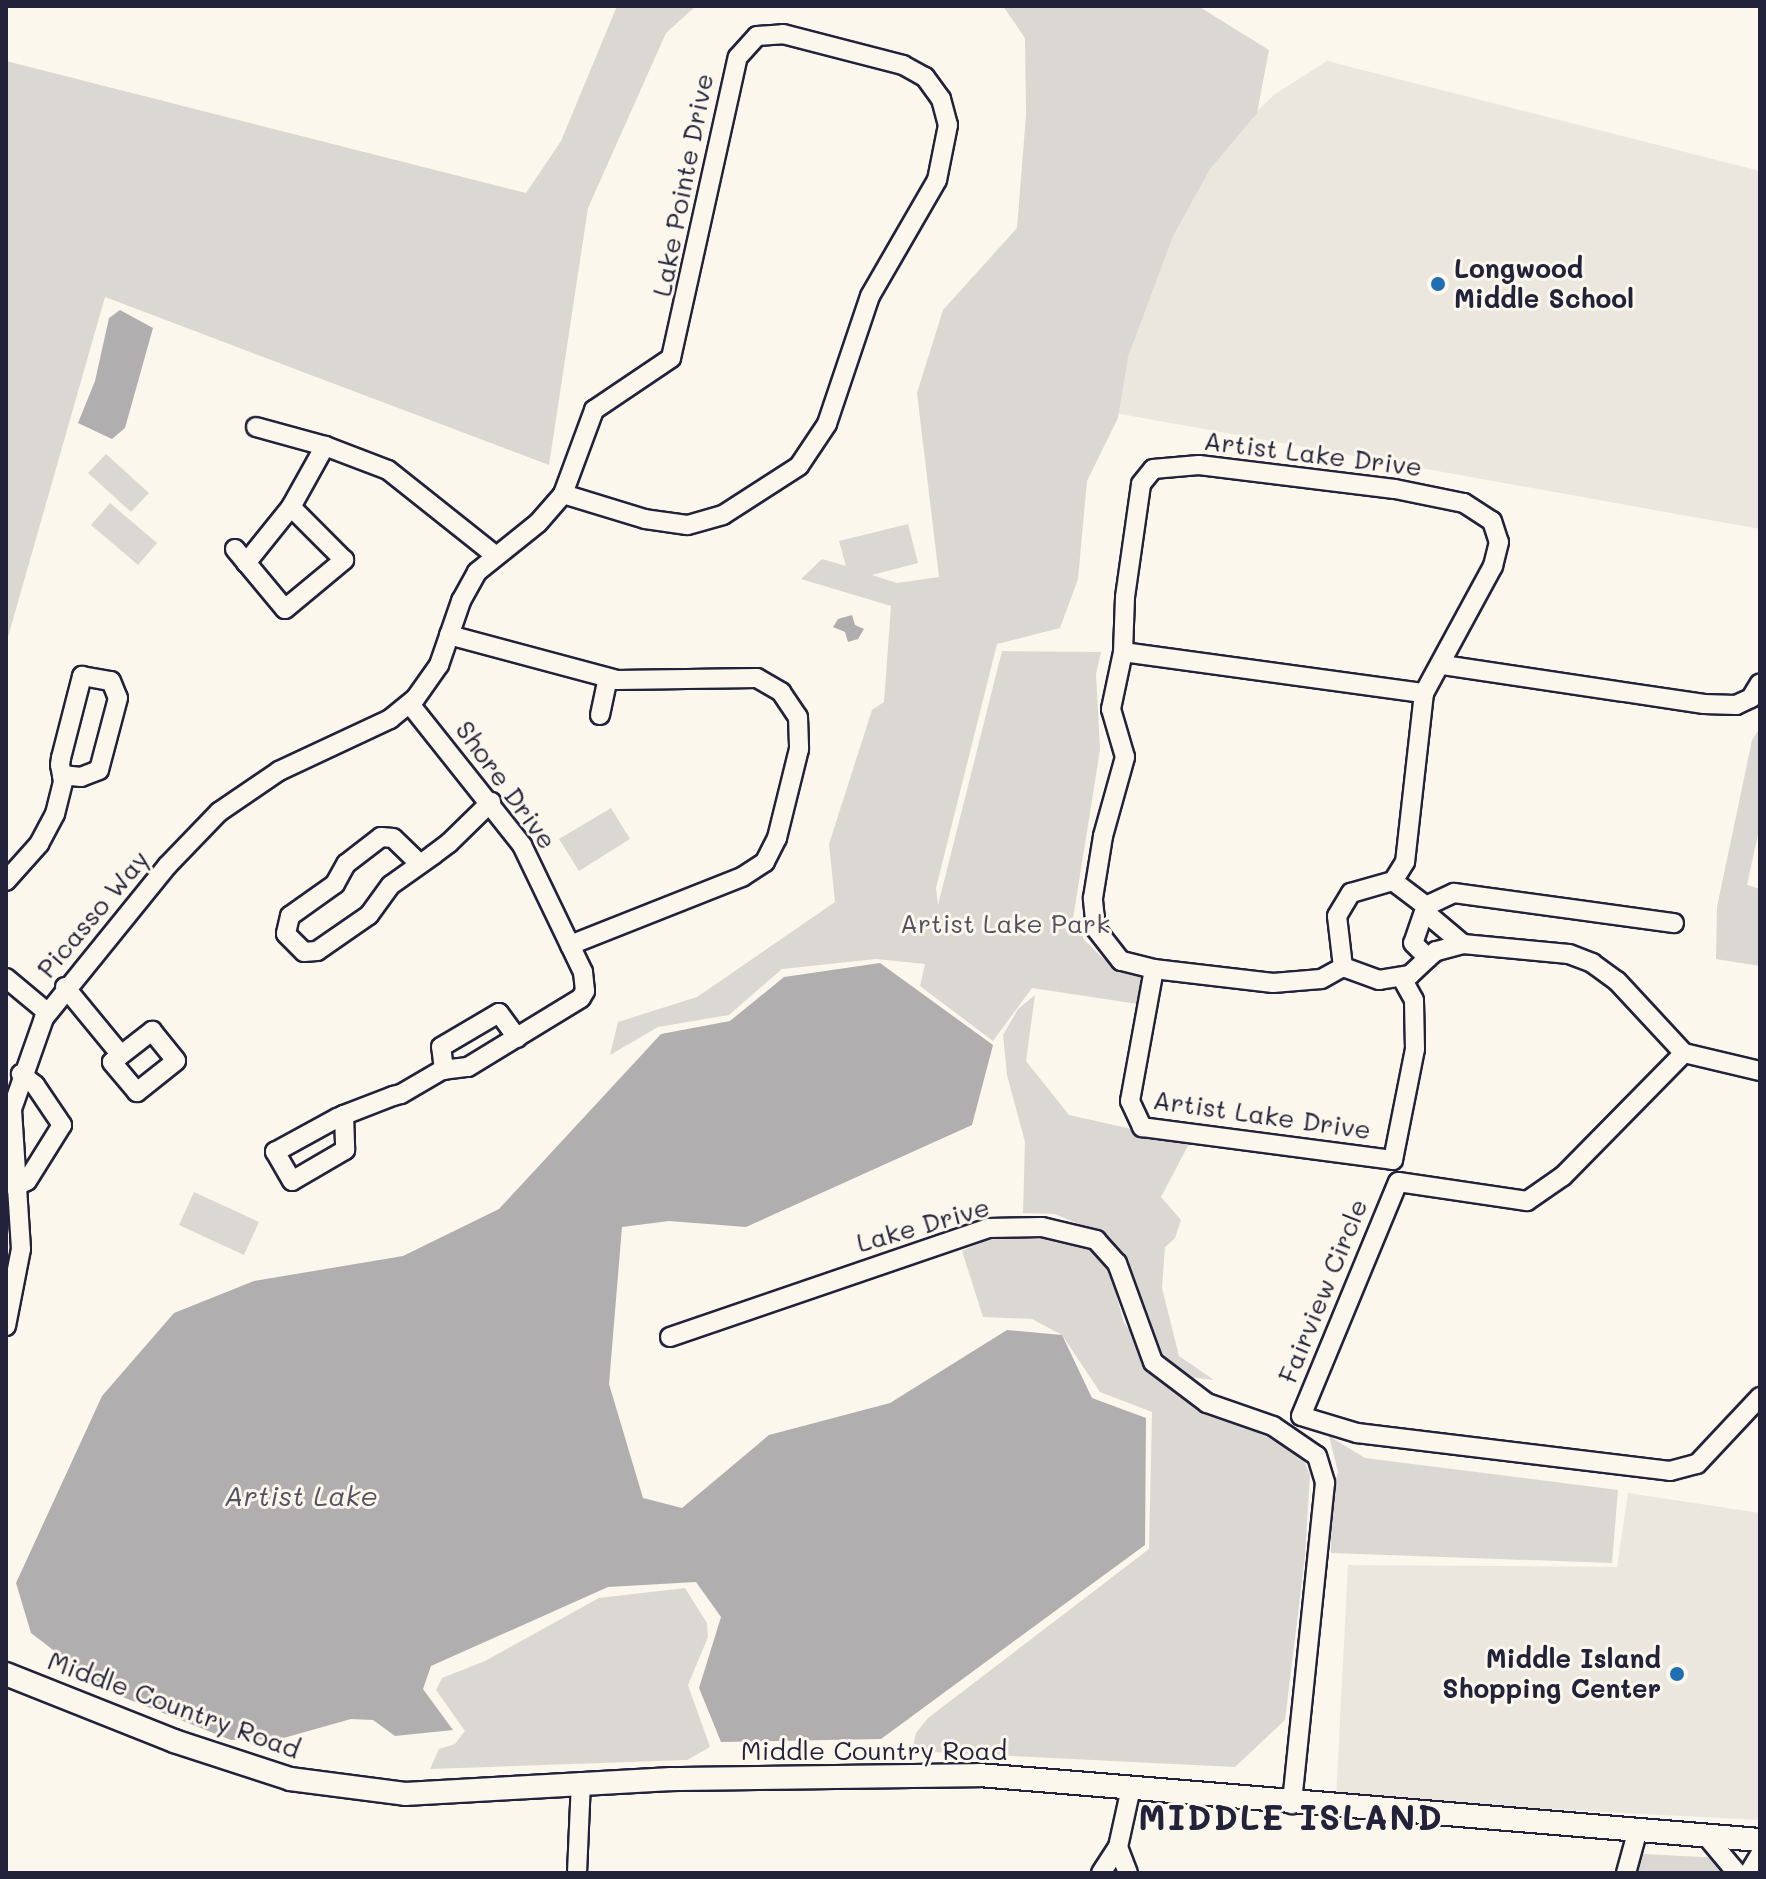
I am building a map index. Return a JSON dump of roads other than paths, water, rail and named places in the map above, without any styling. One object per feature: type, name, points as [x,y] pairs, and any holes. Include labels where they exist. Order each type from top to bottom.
[{"type":"main road","name":"Middle Country Road","points":[[6,1674],[174,1741],[329,1786],[464,1793],[581,1782],[965,1775],[1637,1833],[1760,1840]]},
{"type":"street","name":"Lake Pointe Drive","points":[[439,665],[469,584],[495,555],[538,523],[563,494],[594,410],[654,373],[677,345],[732,72],[747,46],[757,36],[783,34],[903,65],[925,77],[941,99],[948,125],[937,180],[870,296],[827,424],[799,466],[723,515],[687,525],[645,519],[563,494]]},
{"type":"street","points":[[256,427],[325,446],[388,470],[495,555]]},
{"type":"street","points":[[291,507],[344,560],[285,609],[240,556],[291,507],[325,446]]},
{"type":"street","name":"Artist Lake Drive","points":[[1343,967],[1321,979],[1273,983],[1154,969],[1121,961],[1102,942],[1093,914],[1111,793],[1125,757],[1111,709],[1123,652],[1125,597],[1141,484],[1153,469],[1174,464],[1437,496],[1464,503],[1492,521],[1499,542],[1493,566],[1443,665],[1424,693],[1405,862],[1393,881]]},
{"type":"street","points":[[449,635],[608,678],[757,678],[793,704],[799,749],[777,838],[765,862],[742,877],[570,945]]},
{"type":"street","points":[[1123,652],[1424,693]]},
{"type":"street","name":"Picasso Way","points":[[6,1326],[21,1249],[10,1127],[21,1074],[47,1012],[65,987],[219,812],[279,771],[390,719],[410,704],[439,665]]},
{"type":"street","points":[[1443,665],[1704,704],[1736,705],[1751,698],[1760,683]]},
{"type":"street","points":[[6,881],[47,830],[62,775],[61,758],[82,676],[111,681],[118,698],[99,770],[81,777],[62,775]]},
{"type":"street","points":[[600,715],[608,678]]},
{"type":"street","name":"Shore Drive","points":[[410,704],[491,802],[522,845],[570,945],[585,991],[581,998],[517,1038]]},
{"type":"street","points":[[420,864],[393,838],[381,837],[346,864],[335,884],[290,916],[286,934],[304,952],[317,951],[369,915],[391,885],[420,864],[491,802]]},
{"type":"street","points":[[1463,944],[1393,881],[1374,883],[1345,897],[1337,916],[1336,937],[1343,967],[1379,980],[1402,978],[1428,958],[1463,944],[1569,954],[1592,963],[1617,981],[1684,1053],[1760,1071]]},
{"type":"street","points":[[1428,958],[1413,943],[1426,909],[1454,893],[1674,923]]},
{"type":"street","name":"Artist Lake Drive","points":[[1154,969],[1130,1101],[1142,1127],[1393,1160],[1415,1049],[1414,1000],[1402,978]]},
{"type":"street","points":[[6,978],[47,1012]]},
{"type":"street","points":[[65,987],[121,1055]]},
{"type":"street","points":[[344,1115],[401,1094],[444,1070],[468,1067],[517,1038],[499,1013],[441,1047],[444,1070]]},
{"type":"street","name":"Fairview Circle","points":[[1684,1053],[1563,1176],[1527,1201],[1398,1182],[1301,1416],[1357,1433],[1670,1471],[1685,1470],[1709,1455],[1760,1397]]},
{"type":"street","points":[[15,1187],[27,1181],[62,1125],[35,1085],[21,1074]]},
{"type":"street","name":"Lake Drive","points":[[670,1337],[988,1228],[1042,1227],[1096,1240],[1117,1263],[1153,1362],[1207,1403],[1273,1426],[1317,1456],[1325,1483],[1292,1804]]},
{"type":"street","points":[[577,1873],[581,1782]]},
{"type":"street","points":[[1101,1873],[1118,1847],[1131,1788]]},
{"type":"street","points":[[1626,1873],[1637,1833]]},
{"type":"street","points":[[1707,1837],[1737,1873]]},
{"type":"street","points":[[1118,1847],[1128,1873]]},
{"type":"street","points":[[1749,1873],[1760,1855]]},
{"type":"water","points":[[120,310],[153,328],[125,428],[112,439],[78,423],[95,381],[109,318]]},
{"type":"water","points":[[852,615],[855,625],[864,629],[858,639],[848,642],[845,632],[833,627],[838,619]]},
{"type":"water","name":"Artist Lake","points":[[880,963],[993,1045],[972,1125],[746,1227],[669,1221],[622,1227],[609,1384],[643,1498],[682,1508],[769,1435],[890,1403],[1007,1330],[1062,1335],[1092,1398],[1146,1418],[1145,1545],[881,1739],[721,1742],[699,1688],[721,1617],[696,1582],[608,1587],[431,1666],[423,1689],[453,1730],[395,1736],[373,1720],[351,1719],[280,1739],[231,1740],[105,1690],[31,1633],[16,1583],[102,1396],[174,1313],[254,1281],[403,1256],[499,1209],[661,1034],[730,1021],[784,977]]},
{"type":"place","name":"Longwood Middle School","points":[[1438,284]]},
{"type":"place","name":"Middle Island Shopping Center","points":[[1677,1674]]},
{"type":"district","name":"MIDDLE ISLAND","points":[[1291,1817]]},
{"type":"park label","name":"Artist Lake Park","points":[[1005,924]]}]
